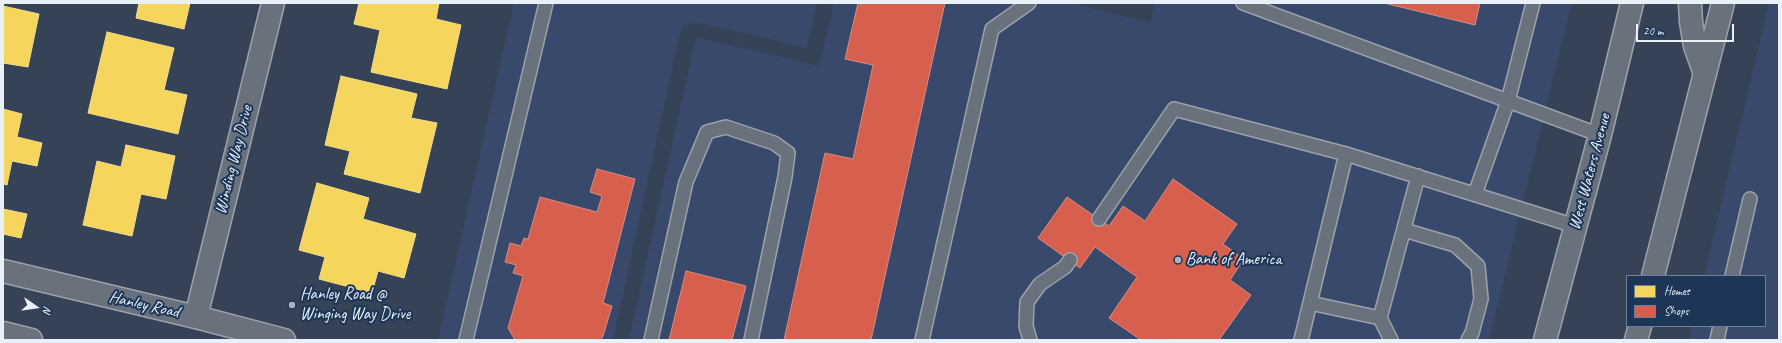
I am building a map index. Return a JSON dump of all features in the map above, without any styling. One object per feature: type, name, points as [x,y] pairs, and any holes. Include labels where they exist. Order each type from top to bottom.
[{"type":"main road","name":"Winding Way Drive","points":[[196,317],[273,3]]},
{"type":"main road","name":"West Waters Avenue","points":[[1545,340],[1600,135],[1632,3]]},
{"type":"main road","points":[[1690,3],[1691,22],[1695,46],[1705,74]]},
{"type":"main road","points":[[1653,275],[1723,3]]},
{"type":"main road","name":"Hanley Road","points":[[3,271],[196,317],[284,340]]},
{"type":"main road","points":[[1636,340],[1640,327]]},
{"type":"main road","points":[[3,333],[31,340]]},
{"type":"lane","points":[[466,340],[546,3]]},
{"type":"lane","points":[[922,340],[992,29],[1029,3]]},
{"type":"lane","points":[[1242,3],[1600,135]]},
{"type":"lane","points":[[1475,194],[1508,101],[1533,3]]},
{"type":"lane","points":[[1099,219],[1174,109],[1346,154],[1576,226]]},
{"type":"lane","points":[[651,340],[686,182],[707,132],[726,127],[774,143],[788,153],[785,177],[751,340]]},
{"type":"lane","points":[[1301,340],[1346,154]]},
{"type":"lane","points":[[1391,340],[1380,318],[1418,176]]},
{"type":"lane","points":[[1732,275],[1750,199]]},
{"type":"lane","points":[[1404,230],[1456,245],[1478,266],[1481,299],[1472,333],[1468,340]]},
{"type":"lane","points":[[1030,340],[1026,326],[1027,302],[1040,284],[1065,267],[1070,260]]},
{"type":"lane","points":[[1310,303],[1380,318]]},
{"type":"lane","points":[[1717,340],[1720,327]]},
{"type":"shaded area","points":[[514,3],[817,3],[807,48],[699,23],[685,26],[680,33],[613,340],[438,340]]},
{"type":"shaded area","points":[[834,3],[1070,3],[1150,23],[1155,3],[1572,3],[1489,340],[629,340],[696,37],[819,66]]},
{"type":"shaded area","points":[[1769,3],[1779,3],[1779,340],[1688,340],[1692,327],[1766,327],[1766,275],[1704,275]]},
{"type":"building: Homes","points":[[139,3],[190,3],[184,29],[136,18]]},
{"type":"building: Homes","points":[[359,3],[439,3],[436,19],[461,25],[447,89],[371,72],[380,30],[354,24]]},
{"type":"building: Homes","points":[[3,6],[39,14],[28,67],[3,63]]},
{"type":"building: Homes","points":[[107,32],[174,48],[164,90],[187,95],[178,134],[88,113]]},
{"type":"building: Homes","points":[[341,76],[417,94],[411,118],[437,123],[420,193],[344,174],[350,151],[325,145]]},
{"type":"building: Homes","points":[[3,109],[22,114],[17,137],[42,143],[37,166],[12,161],[7,185],[3,184]]},
{"type":"building: Homes","points":[[126,145],[175,156],[166,199],[141,194],[132,236],[83,225],[97,161],[121,167]]},
{"type":"building: Homes","points":[[317,183],[369,198],[363,219],[416,234],[404,278],[378,271],[372,293],[319,279],[325,257],[299,250]]},
{"type":"building: Homes","points":[[3,209],[27,214],[21,238],[3,234]]},
{"type":"building: Shops","points":[[858,3],[945,3],[871,340],[784,340],[825,153],[853,159],[873,65],[845,59]]},
{"type":"building: Shops","points":[[1384,3],[1480,3],[1475,25]]},
{"type":"building: Shops","points":[[597,169],[635,179],[603,303],[612,306],[603,336],[601,340],[515,340],[508,328],[523,276],[513,273],[516,265],[505,262],[510,243],[521,246],[524,238],[528,239],[540,197],[597,212],[602,196],[590,192]]},
{"type":"building: Shops","name":"Bank of America","points":[[1173,179],[1237,224],[1223,244],[1244,259],[1230,280],[1251,295],[1219,340],[1141,340],[1109,318],[1137,277],[1095,247],[1080,268],[1038,238],[1067,197],[1109,226],[1123,206],[1145,221]]},
{"type":"building: Shops","points":[[686,271],[746,286],[732,340],[669,340]]},
{"type":"place","name":"Bank of America","points":[[1178,260]]},
{"type":"place","name":"Hanley Road @ Winging Way Drive","points":[[292,305]]}]
